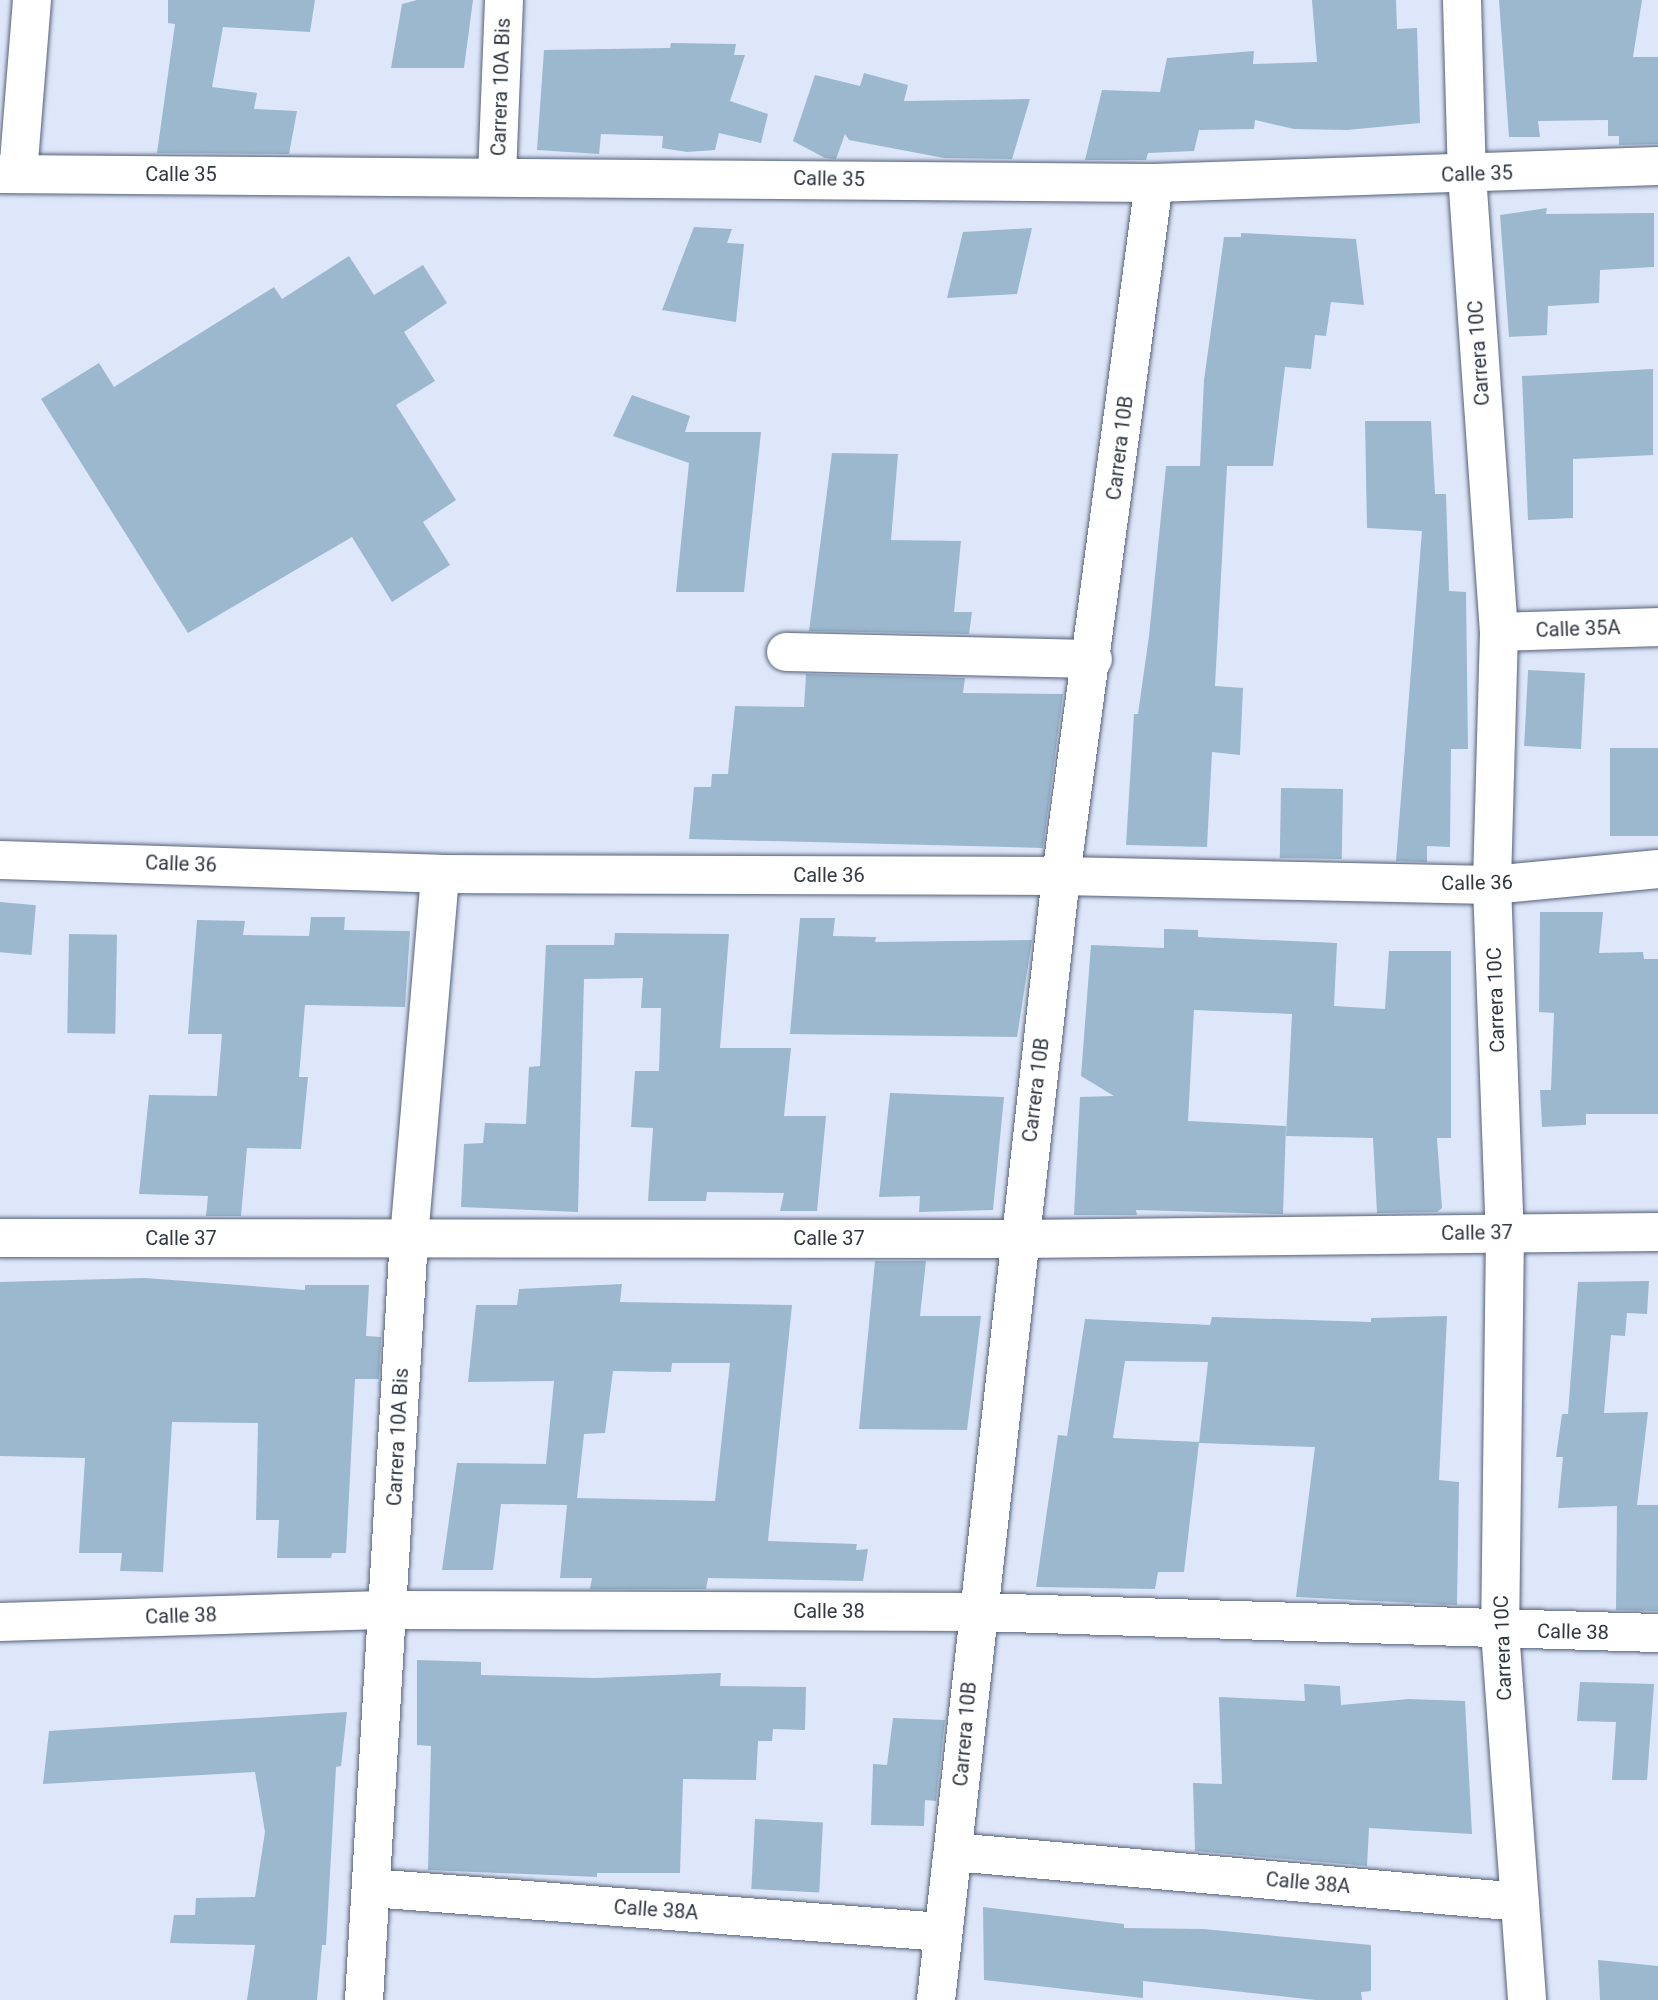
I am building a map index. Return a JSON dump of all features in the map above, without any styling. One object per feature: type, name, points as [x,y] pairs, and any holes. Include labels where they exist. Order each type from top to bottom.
[{"type":"street","points":[[9,174],[32,0]]},
{"type":"street","name":"Carrera 10A Bis","points":[[497,175],[504,0]]},
{"type":"street","name":"Carrera 10C","points":[[1462,0],[1467,175],[1499,632],[1492,885],[1505,1232],[1500,1631],[1527,2000]]},
{"type":"street","name":"Calle 35","points":[[9,174],[497,175],[1154,183],[1467,175],[1658,166]]},
{"type":"street","name":"Carrera 10B","points":[[936,2000],[1061,876],[1093,659],[1154,183]]},
{"type":"street","name":"Calle 35A","points":[[1499,632],[1658,627]]},
{"type":"street","points":[[786,652],[1093,659]]},
{"type":"street","name":"Calle 36","points":[[0,860],[440,874],[1061,876],[1492,885],[1658,869]]},
{"type":"street","name":"Carrera 10A Bis","points":[[364,2000],[409,1238],[440,874]]},
{"type":"street","name":"Calle 37","points":[[0,1238],[1019,1239],[1658,1232]]},
{"type":"street","name":"Calle 38","points":[[0,1622],[389,1610],[977,1612],[1500,1631],[1658,1633]]},
{"type":"street","name":"Calle 38A","points":[[953,1852],[1520,1902]]},
{"type":"street","name":"Calle 38A","points":[[371,1888],[942,1932]]},
{"type":"building","points":[[168,0],[315,0],[310,32],[223,27],[212,87],[257,93],[254,109],[297,111],[289,154],[157,153],[175,24],[168,23]]},
{"type":"building","points":[[417,0],[473,0],[464,68],[391,68],[402,4]]},
{"type":"building","points":[[1312,0],[1396,0],[1397,29],[1417,28],[1420,123],[1347,130],[1294,129],[1255,120],[1254,129],[1199,130],[1194,151],[1148,153],[1146,160],[1085,160],[1102,90],[1160,92],[1167,58],[1254,51],[1253,64],[1317,62]]},
{"type":"building","points":[[1499,0],[1642,0],[1633,57],[1658,57],[1658,144],[1619,145],[1619,136],[1608,136],[1608,120],[1538,121],[1540,137],[1509,137]]},
{"type":"building","points":[[671,43],[736,44],[734,55],[745,55],[730,101],[768,114],[761,143],[719,133],[715,150],[687,152],[662,148],[663,136],[601,134],[599,154],[537,150],[544,50],[670,48]]},
{"type":"building","points":[[864,73],[908,85],[904,101],[1030,99],[1012,159],[944,158],[849,140],[845,134],[836,159],[825,158],[793,141],[815,75],[860,86]]},
{"type":"building","points":[[1547,208],[1546,214],[1654,213],[1654,267],[1600,270],[1599,303],[1548,306],[1547,335],[1509,337],[1500,215]]},
{"type":"building","points":[[694,227],[732,229],[727,243],[744,244],[736,322],[662,310]]},
{"type":"building","points":[[1032,228],[1017,294],[947,298],[963,232]]},
{"type":"building","points":[[1241,233],[1356,239],[1364,305],[1331,302],[1326,336],[1315,335],[1311,369],[1285,367],[1273,466],[1227,466],[1215,686],[1243,688],[1240,755],[1212,752],[1207,847],[1126,845],[1134,714],[1138,714],[1149,636],[1166,466],[1200,466],[1204,380],[1224,237],[1241,237]]},
{"type":"building","points":[[349,256],[374,295],[423,265],[447,303],[404,332],[435,381],[396,405],[456,500],[423,522],[450,565],[392,602],[352,537],[188,633],[41,399],[99,363],[114,387],[274,287],[282,299]]},
{"type":"building","points":[[1653,369],[1653,455],[1573,459],[1573,518],[1528,520],[1522,376]]},
{"type":"building","points":[[632,395],[690,416],[685,432],[761,432],[744,592],[676,592],[689,463],[613,436]]},
{"type":"building","points":[[1365,421],[1431,421],[1435,494],[1446,494],[1449,591],[1466,592],[1468,749],[1451,749],[1450,847],[1427,846],[1427,862],[1396,861],[1422,531],[1367,528]]},
{"type":"building","points":[[832,453],[898,454],[891,540],[961,541],[954,612],[972,612],[969,634],[809,631]]},
{"type":"building","points":[[1528,670],[1585,673],[1581,749],[1524,746]]},
{"type":"building","points":[[806,674],[965,678],[963,693],[1063,694],[1043,848],[689,839],[694,787],[711,787],[712,774],[728,774],[735,706],[804,707]]},
{"type":"building","points":[[1610,748],[1658,748],[1658,836],[1610,836]]},
{"type":"building","points":[[1281,788],[1343,789],[1342,859],[1280,858]]},
{"type":"building","points":[[0,902],[36,905],[32,955],[0,952]]},
{"type":"building","points":[[1540,912],[1603,912],[1599,953],[1643,952],[1644,959],[1658,959],[1658,1114],[1586,1114],[1586,1125],[1542,1127],[1540,1090],[1551,1090],[1554,1013],[1539,1012]]},
{"type":"building","points":[[311,917],[345,917],[344,930],[410,931],[405,1007],[305,1005],[299,1077],[308,1077],[301,1149],[247,1148],[241,1216],[206,1216],[208,1196],[139,1194],[149,1095],[217,1096],[222,1034],[188,1034],[197,920],[245,921],[243,935],[309,936]]},
{"type":"building","points":[[800,918],[835,918],[833,936],[876,937],[875,942],[1032,940],[1017,1037],[790,1034]]},
{"type":"building","points":[[1164,929],[1198,930],[1198,937],[1337,943],[1334,1006],[1385,1009],[1389,951],[1451,951],[1451,1138],[1437,1138],[1442,1208],[1437,1212],[1377,1213],[1373,1138],[1286,1136],[1292,1014],[1194,1010],[1188,1121],[1286,1126],[1283,1214],[1136,1210],[1137,1215],[1074,1215],[1080,1097],[1114,1096],[1081,1076],[1091,945],[1164,948]]},
{"type":"building","points":[[615,933],[729,934],[720,1048],[791,1048],[784,1116],[826,1116],[817,1211],[780,1211],[784,1193],[707,1192],[706,1201],[648,1201],[653,1128],[631,1127],[635,1071],[659,1071],[661,1008],[641,1008],[643,978],[584,979],[578,1212],[461,1207],[464,1144],[483,1143],[485,1123],[526,1124],[529,1067],[540,1066],[546,945],[614,945]]},
{"type":"building","points":[[69,934],[117,935],[115,1034],[67,1033]]},
{"type":"building","points":[[890,1093],[1004,1097],[993,1210],[919,1212],[920,1196],[879,1197]]},
{"type":"building","points":[[875,1261],[926,1261],[920,1316],[981,1316],[967,1430],[859,1429]]},
{"type":"building","points":[[145,1278],[305,1290],[305,1285],[369,1285],[366,1336],[381,1337],[379,1379],[355,1379],[346,1553],[332,1553],[331,1558],[277,1558],[279,1520],[256,1520],[258,1423],[172,1422],[163,1572],[120,1571],[122,1553],[79,1553],[85,1458],[0,1456],[0,1282]]},
{"type":"building","points":[[1649,1281],[1647,1314],[1627,1313],[1625,1336],[1611,1335],[1604,1413],[1648,1412],[1637,1505],[1658,1505],[1658,1611],[1616,1610],[1617,1506],[1558,1508],[1563,1457],[1556,1457],[1562,1414],[1568,1414],[1578,1282]]},
{"type":"building","points":[[622,1284],[620,1302],[792,1305],[768,1541],[857,1544],[856,1550],[868,1549],[863,1581],[708,1578],[706,1589],[590,1589],[592,1578],[560,1578],[567,1505],[501,1504],[493,1570],[442,1570],[457,1463],[546,1464],[554,1381],[468,1382],[476,1305],[517,1305],[519,1289]],"holes":[[[672,1363],[730,1363],[715,1501],[577,1498],[584,1434],[605,1433],[613,1371],[671,1372]]]},
{"type":"building","points":[[1447,1316],[1439,1480],[1459,1482],[1457,1605],[1296,1597],[1315,1447],[1199,1443],[1208,1362],[1125,1361],[1113,1438],[1199,1442],[1184,1572],[1158,1572],[1155,1589],[1036,1587],[1058,1435],[1067,1436],[1085,1319],[1210,1325],[1212,1317],[1371,1322],[1371,1318]]},
{"type":"building","points":[[417,1660],[481,1662],[481,1675],[595,1678],[721,1673],[720,1686],[806,1687],[805,1730],[773,1729],[772,1741],[758,1741],[756,1780],[683,1779],[680,1873],[597,1873],[597,1877],[428,1870],[431,1746],[417,1745]]},
{"type":"building","points":[[1580,1682],[1654,1684],[1647,1780],[1612,1780],[1616,1722],[1577,1721]]},
{"type":"building","points":[[1304,1684],[1340,1686],[1341,1705],[1409,1699],[1465,1701],[1472,1834],[1369,1828],[1367,1866],[1195,1851],[1193,1783],[1222,1784],[1219,1697],[1305,1701]]},
{"type":"building","points":[[347,1712],[341,1766],[336,1767],[326,1945],[322,1945],[317,2000],[247,2000],[255,1945],[170,1943],[174,1915],[195,1915],[196,1898],[255,1897],[265,1832],[255,1772],[43,1784],[49,1731]]},
{"type":"building","points":[[893,1718],[945,1720],[936,1801],[925,1800],[924,1826],[871,1825],[873,1764],[887,1765]]},
{"type":"building","points":[[755,1819],[823,1823],[819,1892],[751,1889]]},
{"type":"building","points":[[983,1907],[1124,1924],[1124,1928],[1203,1929],[1371,1945],[1371,1991],[1361,1992],[1362,2000],[1316,2000],[1143,1981],[1143,1998],[984,1980]]},
{"type":"building","points":[[1598,1960],[1658,1966],[1658,2000],[1600,2000]]}]
